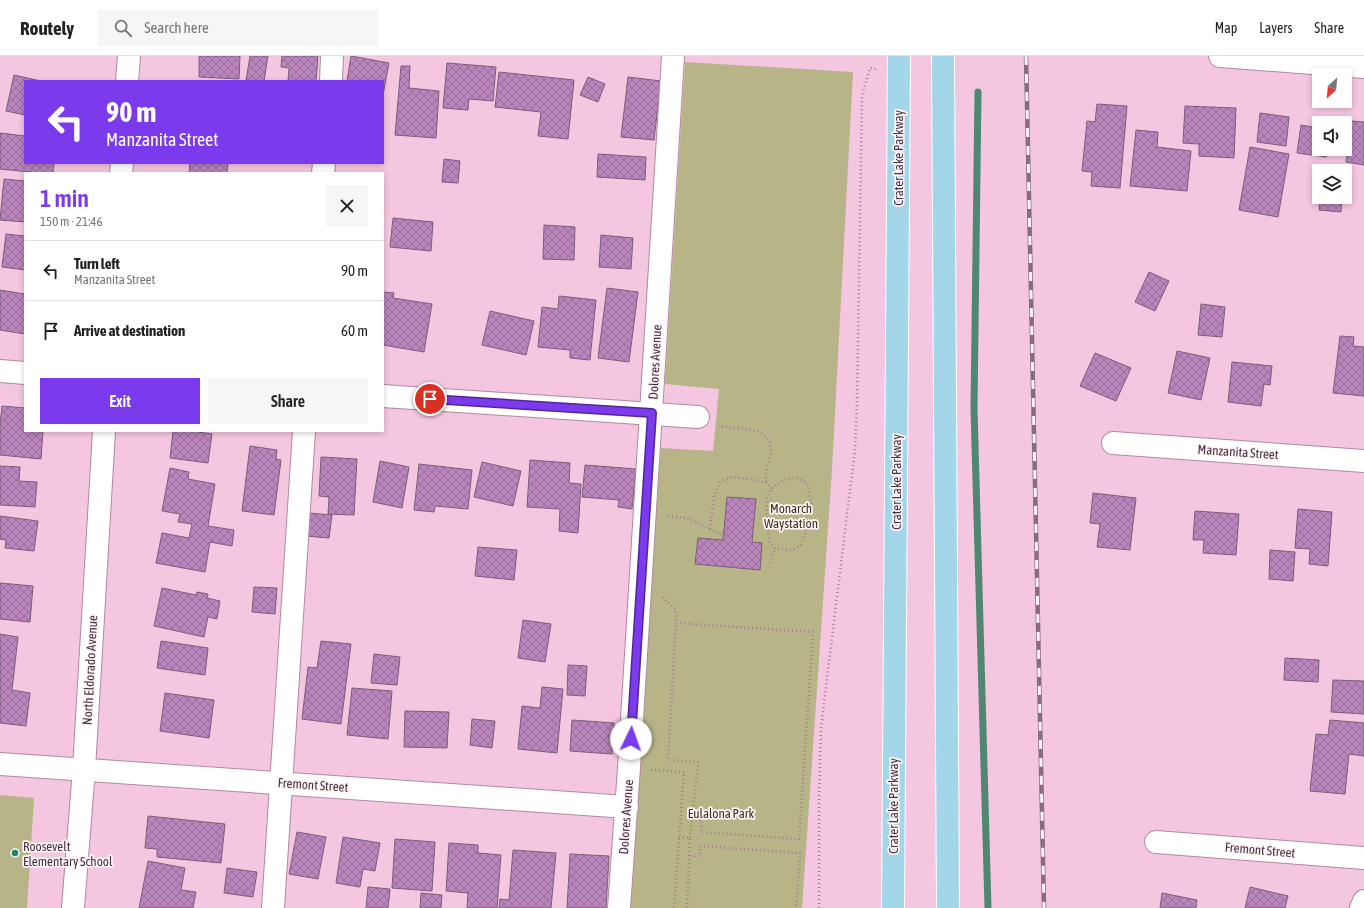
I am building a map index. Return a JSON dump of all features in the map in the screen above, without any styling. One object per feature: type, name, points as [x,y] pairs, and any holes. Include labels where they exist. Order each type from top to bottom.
[{"type":"main road","name":"Crater Lake Parkway","points":[[892,908],[899,56]]},
{"type":"main road","points":[[943,56],[948,908]]},
{"type":"street","points":[[127,80],[129,56]]},
{"type":"street","points":[[330,80],[332,56]]},
{"type":"street","name":"Dolores Avenue","points":[[619,908],[630,768],[673,56]]},
{"type":"street","points":[[1220,56],[1364,67]]},
{"type":"street","points":[[0,371],[24,373]]},
{"type":"street","points":[[384,396],[698,417]]},
{"type":"street","name":"North Eldorado Avenue","points":[[73,908],[84,769],[104,432]]},
{"type":"street","points":[[273,908],[304,432]]},
{"type":"street","name":"Manzanita Street","points":[[1113,443],[1364,461]]},
{"type":"street","name":"Fremont Street","points":[[0,764],[627,807]]},
{"type":"street","name":"Fremont Street","points":[[1156,842],[1364,858]]},
{"type":"street","points":[[1361,908],[1364,901]]},
{"type":"path","points":[[819,908],[819,799],[821,728],[858,403],[862,95],[870,68]]},
{"type":"path","points":[[698,417],[724,427],[749,429],[763,433],[770,440],[771,453],[766,469],[766,482]]},
{"type":"path","points":[[710,529],[714,496],[720,482],[732,477],[766,482],[772,488]]},
{"type":"path","points":[[797,477],[807,483],[812,505],[806,513],[806,532],[800,546],[792,550],[776,548],[769,541],[766,499],[772,488],[789,478],[797,477]]},
{"type":"path","points":[[645,514],[687,518],[725,536]]},
{"type":"path","points":[[770,563],[776,548]]},
{"type":"path","points":[[686,908],[690,838],[692,819],[698,762],[668,760],[676,623],[813,632],[799,839],[701,832],[702,820],[692,819]]},
{"type":"path","points":[[630,768],[684,772],[674,908]]},
{"type":"path","points":[[679,837],[690,838]]},
{"type":"path","points":[[690,856],[700,856],[700,846],[800,853],[796,908]]},
{"type":"green space","name":"Eulalona Park","points":[[685,62],[853,72],[832,470],[802,908],[627,908],[661,448],[713,451],[719,389],[665,384]]},
{"type":"green space","name":"Roosevelt Elementary School","points":[[0,795],[34,798],[27,908],[0,908]]},
{"type":"building","points":[[199,56],[240,56],[239,79],[199,77]]},
{"type":"building","points":[[250,56],[268,56],[264,80],[246,80]]},
{"type":"building","points":[[282,56],[318,56],[316,80],[288,80],[289,68],[281,67]]},
{"type":"building","points":[[351,56],[389,63],[384,90],[384,80],[347,80]]},
{"type":"building","points":[[447,63],[496,67],[493,101],[469,99],[468,110],[443,108]]},
{"type":"building","points":[[401,66],[410,66],[409,88],[439,91],[436,138],[395,135]]},
{"type":"building","points":[[499,72],[574,80],[568,139],[538,136],[541,112],[495,107]]},
{"type":"building","points":[[14,75],[36,80],[24,80],[24,115],[6,111]]},
{"type":"building","points":[[588,77],[605,84],[598,102],[580,95]]},
{"type":"building","points":[[628,77],[661,81],[654,140],[621,137]]},
{"type":"building","points":[[1097,104],[1127,106],[1120,188],[1091,186],[1092,172],[1082,171],[1087,121],[1095,122]]},
{"type":"building","points":[[1185,106],[1236,108],[1234,158],[1199,156],[1199,144],[1183,143]]},
{"type":"building","points":[[1260,113],[1289,117],[1286,146],[1257,142]]},
{"type":"building","points":[[1352,121],[1364,122],[1364,165],[1346,162],[1347,156],[1352,156]]},
{"type":"building","points":[[1301,125],[1312,127],[1312,155],[1297,153]]},
{"type":"building","points":[[1136,130],[1158,132],[1157,147],[1191,151],[1187,191],[1130,186]]},
{"type":"building","points":[[0,133],[24,136],[24,164],[54,164],[53,172],[29,172],[0,169]]},
{"type":"building","points":[[1250,147],[1289,154],[1278,217],[1239,210]]},
{"type":"building","points":[[598,154],[646,157],[645,180],[597,177]]},
{"type":"building","points":[[444,159],[460,161],[458,183],[442,182]]},
{"type":"building","points":[[190,164],[228,164],[227,172],[189,172]]},
{"type":"building","points":[[4,179],[24,181],[24,222],[0,220]]},
{"type":"building","points":[[1319,204],[1342,204],[1341,212],[1319,210]]},
{"type":"building","points":[[393,218],[433,222],[431,251],[390,247]]},
{"type":"building","points":[[544,225],[575,227],[574,260],[543,259]]},
{"type":"building","points":[[6,234],[24,236],[24,270],[2,267]]},
{"type":"building","points":[[601,235],[633,238],[631,269],[599,267]]},
{"type":"building","points":[[1149,272],[1169,281],[1155,311],[1135,302]]},
{"type":"building","points":[[607,288],[638,292],[629,362],[598,358]]},
{"type":"building","points":[[0,290],[24,294],[24,334],[0,330]]},
{"type":"building","points":[[384,292],[394,293],[393,298],[432,304],[424,352],[384,345]]},
{"type":"building","points":[[559,296],[596,300],[590,360],[570,358],[570,350],[538,347],[542,307],[558,309]]},
{"type":"building","points":[[1201,304],[1225,307],[1222,337],[1198,335]]},
{"type":"building","points":[[490,311],[534,321],[526,355],[482,345]]},
{"type":"building","points":[[1340,336],[1354,337],[1353,346],[1364,347],[1364,396],[1333,393]]},
{"type":"building","points":[[1177,351],[1210,358],[1201,400],[1168,393]]},
{"type":"building","points":[[1095,353],[1131,368],[1116,401],[1080,386]]},
{"type":"building","points":[[1232,362],[1272,366],[1270,385],[1264,384],[1261,406],[1228,402]]},
{"type":"building","points":[[2,406],[24,408],[24,432],[43,432],[41,459],[0,455],[0,425]]},
{"type":"building","points":[[173,432],[198,432],[212,434],[208,463],[170,458]]},
{"type":"building","points":[[250,446],[277,450],[276,459],[281,460],[274,515],[242,511]]},
{"type":"building","points":[[321,457],[357,459],[354,515],[328,514],[329,497],[319,496]]},
{"type":"building","points":[[530,460],[570,463],[569,483],[581,484],[578,533],[559,531],[560,509],[527,507]]},
{"type":"building","points":[[380,461],[409,467],[402,508],[373,502]]},
{"type":"building","points":[[482,462],[521,471],[513,506],[474,497]]},
{"type":"building","points":[[419,464],[472,470],[468,509],[435,506],[434,512],[414,510]]},
{"type":"building","points":[[585,465],[636,469],[632,509],[618,507],[619,500],[582,497]]},
{"type":"building","points":[[0,466],[20,467],[19,481],[37,482],[35,507],[0,505]]},
{"type":"building","points":[[170,468],[189,472],[188,479],[215,484],[208,526],[234,530],[232,546],[210,542],[205,572],[156,563],[162,533],[189,538],[192,524],[178,522],[180,514],[162,511]]},
{"type":"building","points":[[1093,493],[1136,498],[1130,550],[1097,547],[1100,524],[1090,523]]},
{"type":"building","points":[[727,497],[756,499],[752,542],[762,543],[760,570],[695,564],[698,538],[723,540]]},
{"type":"building","points":[[1298,509],[1332,512],[1328,566],[1309,564],[1310,549],[1295,548]]},
{"type":"building","points":[[1195,511],[1239,514],[1236,555],[1203,553],[1204,540],[1193,540]]},
{"type":"building","points":[[308,513],[332,515],[329,538],[306,536]]},
{"type":"building","points":[[0,516],[38,521],[34,551],[5,548],[6,540],[0,539]]},
{"type":"building","points":[[478,547],[517,550],[514,580],[475,576]]},
{"type":"building","points":[[1270,550],[1295,552],[1293,581],[1269,579]]},
{"type":"building","points":[[0,583],[33,586],[30,622],[0,619]]},
{"type":"building","points":[[254,587],[277,588],[275,614],[252,612]]},
{"type":"building","points":[[162,588],[196,595],[197,592],[208,594],[207,598],[220,601],[217,619],[208,617],[204,637],[154,626]]},
{"type":"building","points":[[523,620],[551,624],[545,662],[518,658]]},
{"type":"building","points":[[0,634],[18,637],[12,690],[30,693],[26,726],[0,723]]},
{"type":"building","points":[[161,641],[208,648],[205,675],[157,668]]},
{"type":"building","points":[[321,641],[351,644],[341,724],[302,719],[308,667],[317,668]]},
{"type":"building","points":[[374,654],[400,657],[397,685],[371,683]]},
{"type":"building","points":[[1285,658],[1319,660],[1318,682],[1284,680]]},
{"type":"building","points":[[568,665],[587,666],[585,696],[567,695]]},
{"type":"building","points":[[1333,680],[1364,681],[1364,714],[1331,712]]},
{"type":"building","points":[[542,687],[563,689],[557,753],[518,749],[522,706],[540,708]]},
{"type":"building","points":[[352,688],[392,691],[388,739],[347,735]]},
{"type":"building","points":[[165,693],[214,700],[209,738],[160,731]]},
{"type":"building","points":[[405,711],[449,712],[447,748],[404,747]]},
{"type":"building","points":[[472,719],[495,721],[492,748],[470,745]]},
{"type":"building","points":[[572,720],[614,723],[612,754],[570,751]]},
{"type":"building","points":[[1330,720],[1364,723],[1364,756],[1349,754],[1345,794],[1310,791],[1316,734],[1328,735]]},
{"type":"building","points":[[148,816],[225,824],[221,863],[157,857],[157,849],[145,848]]},
{"type":"building","points":[[297,832],[326,837],[318,879],[289,874]]},
{"type":"building","points":[[343,837],[380,843],[375,871],[363,869],[360,887],[336,883]]},
{"type":"building","points":[[395,839],[435,842],[432,891],[392,888]]},
{"type":"building","points":[[449,843],[478,845],[478,853],[501,855],[497,908],[467,908],[468,893],[446,891]]},
{"type":"building","points":[[513,850],[556,853],[551,908],[499,908],[500,899],[509,900]]},
{"type":"building","points":[[570,854],[609,856],[606,908],[567,908]]},
{"type":"building","points":[[148,861],[185,868],[181,890],[196,892],[193,908],[139,908]]},
{"type":"building","points":[[227,868],[257,872],[253,897],[224,893]]},
{"type":"building","points":[[368,887],[390,889],[388,908],[366,908]]},
{"type":"building","points":[[1250,887],[1288,896],[1285,908],[1245,908]]},
{"type":"building","points":[[421,893],[442,895],[441,908],[420,908]]},
{"type":"building","points":[[1162,893],[1197,900],[1196,908],[1160,908]]},
{"type":"waterway","points":[[978,92],[974,409],[988,908]]},
{"type":"railway","points":[[1026,56],[1044,908]]},
{"type":"place","name":"Roosevelt Elementary School","points":[[15,853]]},
{"type":"route","points":[[430,399],[652,413],[631,739]]},
{"type":"park label","name":"Monarch Waystation","points":[[791,516]]}]
